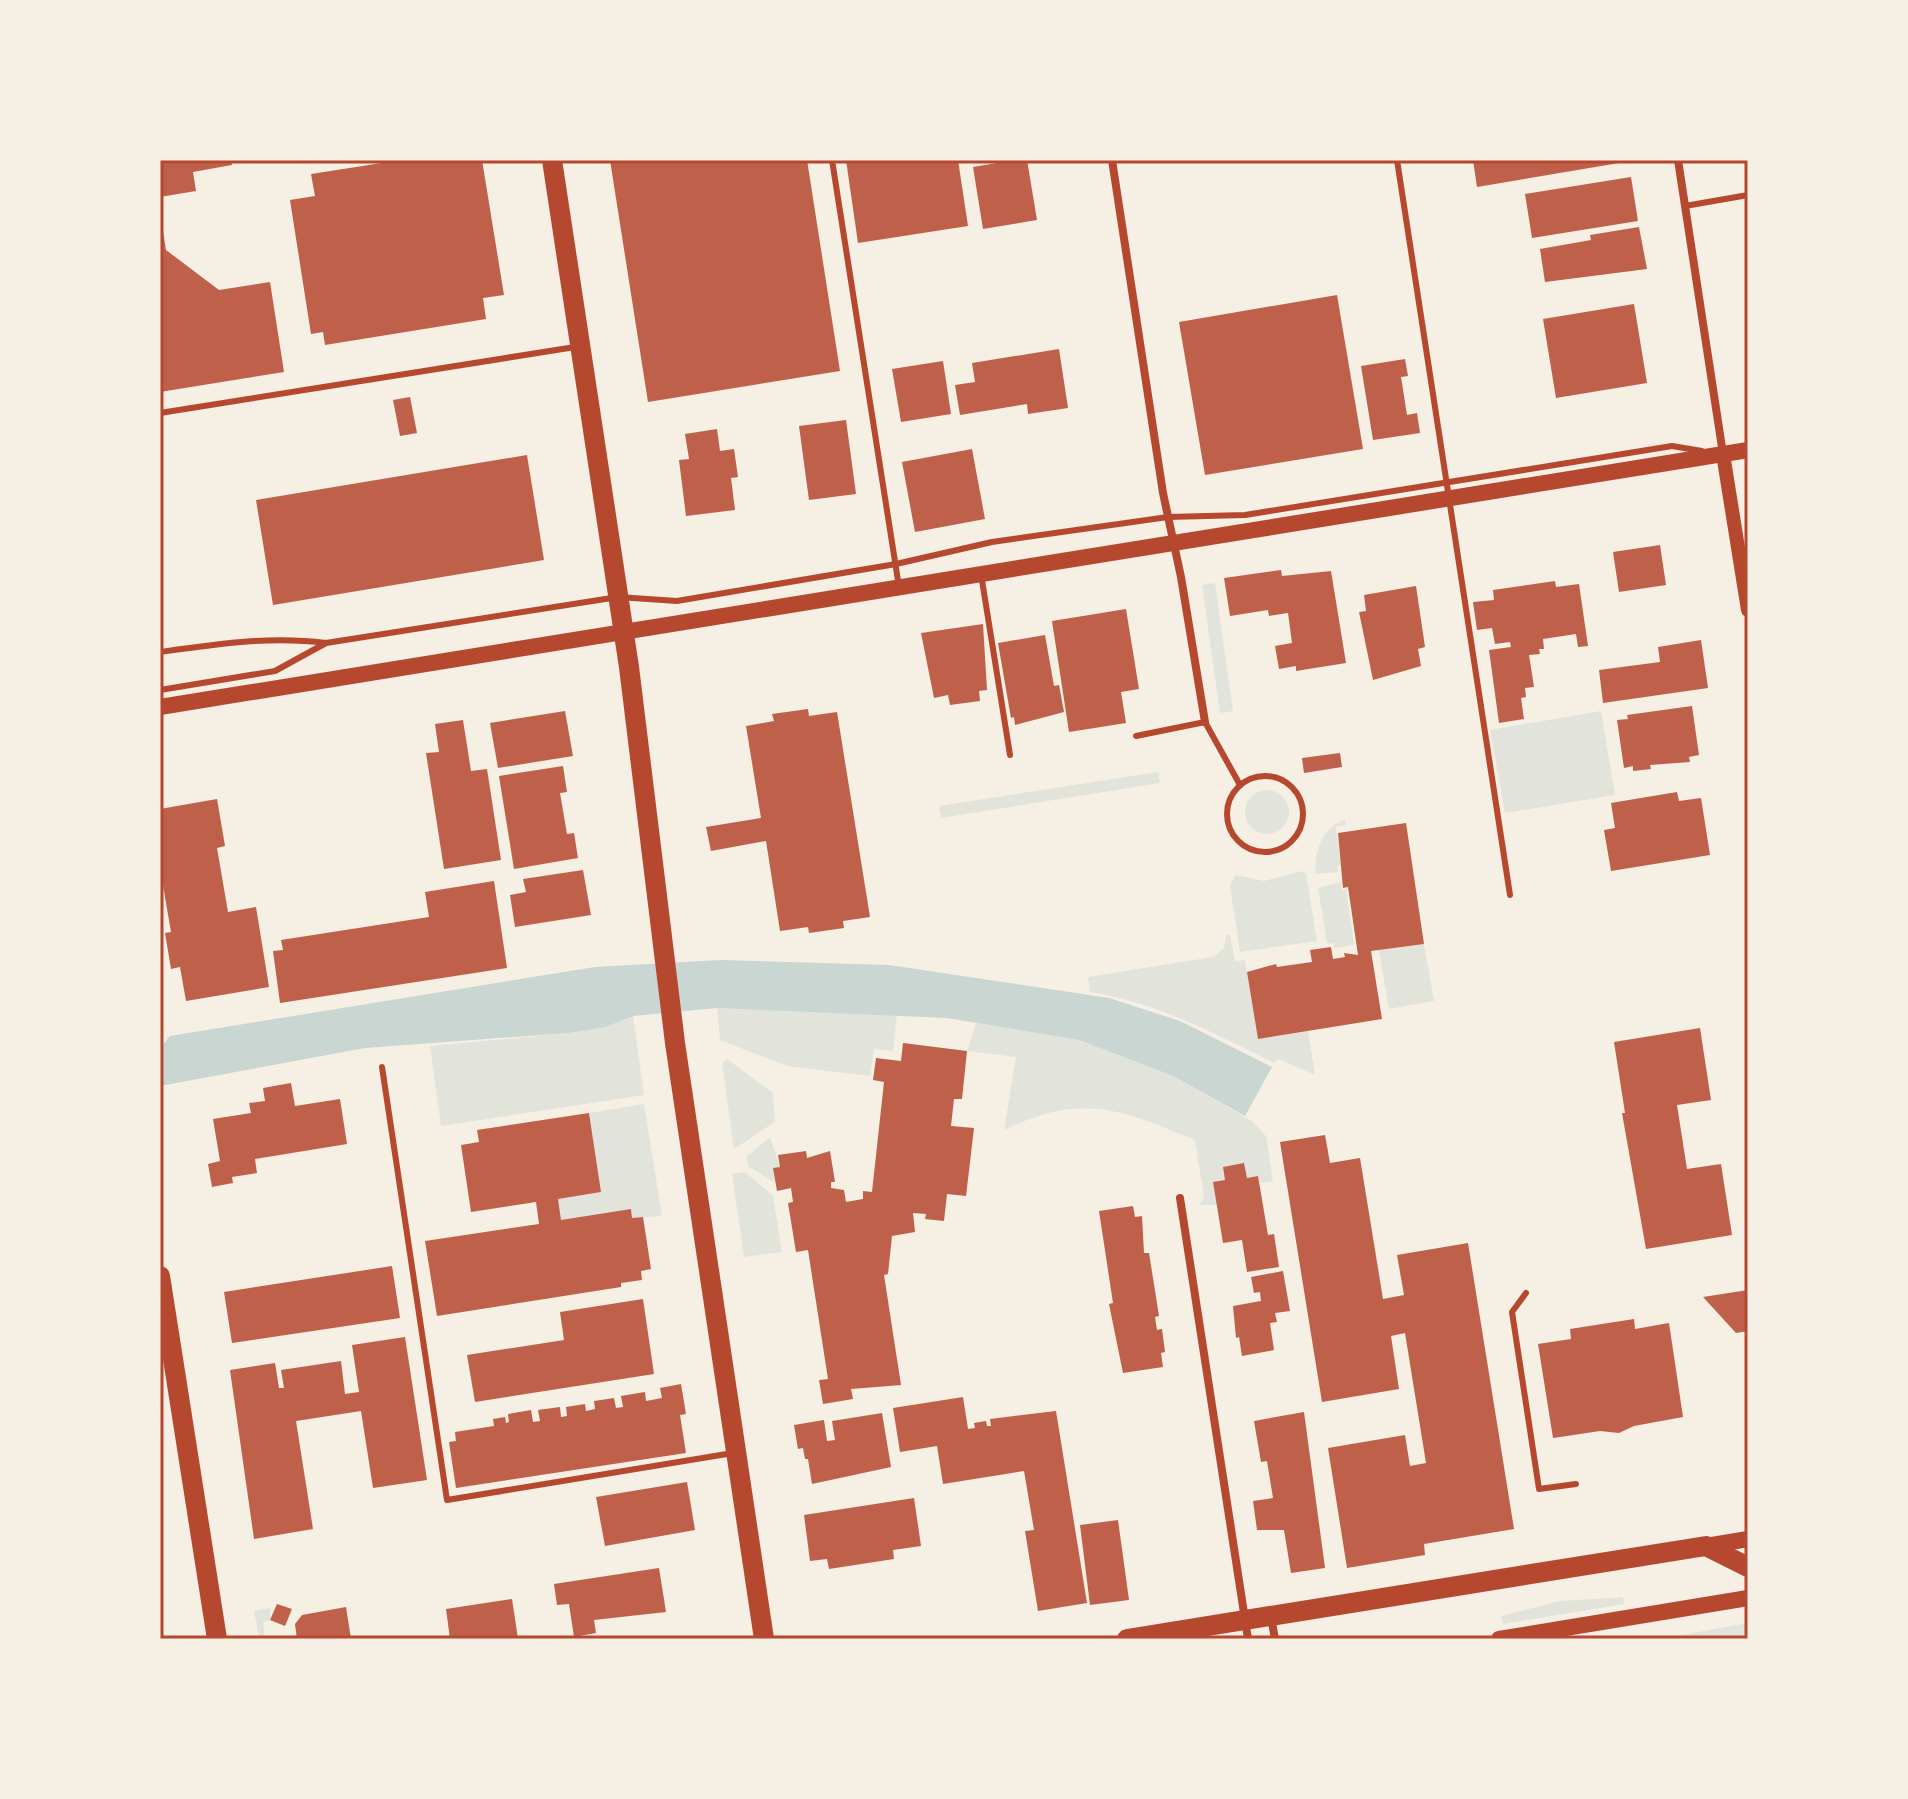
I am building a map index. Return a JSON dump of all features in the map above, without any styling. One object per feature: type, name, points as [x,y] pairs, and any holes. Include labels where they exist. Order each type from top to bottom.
[{"type":"main road","points":[[552,160],[624,630],[666,950],[675,1043],[764,1639]]},
{"type":"main road","points":[[160,707],[1748,450]]},
{"type":"main road","points":[[160,1276],[217,1639]]},
{"type":"main road","points":[[1127,1639],[1246,1630],[1271,1616],[1748,1539]]},
{"type":"main road","points":[[1706,1546],[1748,1567]]},
{"type":"main road","points":[[1499,1639],[1748,1598]]},
{"type":"street","points":[[1112,160],[1168,517],[1205,722]]},
{"type":"street","points":[[1678,160],[1748,610]]},
{"type":"street","points":[[1180,1198],[1246,1630]]},
{"type":"street","points":[[1271,1616],[1275,1639]]},
{"type":"lane","points":[[832,160],[900,589]]},
{"type":"lane","points":[[1397,160],[1510,895]]},
{"type":"lane","points":[[1685,206],[1748,195]]},
{"type":"lane","points":[[160,413],[580,347]]},
{"type":"lane","points":[[160,652],[234,641],[288,639],[326,643],[618,597],[677,601],[896,564],[992,542],[1168,517],[1245,515],[1672,446],[1723,454]]},
{"type":"lane","points":[[981,574],[1010,755]]},
{"type":"lane","points":[[160,690],[275,671],[326,643]]},
{"type":"lane","points":[[1136,736],[1205,722],[1240,785]]},
{"type":"lane","points":[[1261,776],[1272,777],[1293,787],[1303,809],[1302,822],[1289,843],[1264,852],[1241,843],[1232,833],[1227,808],[1240,785],[1261,776]]},
{"type":"lane","points":[[382,1067],[447,1500],[736,1453]]},
{"type":"lane","points":[[1526,1293],[1512,1312],[1539,1489],[1576,1484]]},
{"type":"shaded area","points":[[1215,583],[1233,711],[1220,713],[1202,585]]},
{"type":"shaded area","points":[[1601,711],[1615,795],[1505,813],[1490,730]]},
{"type":"shaded area","points":[[1158,772],[1160,783],[941,818],[939,806]]},
{"type":"shaded area","points":[[1267,790],[1283,796],[1289,812],[1283,828],[1267,834],[1251,828],[1245,812],[1251,796]]},
{"type":"shaded area","points":[[1345,820],[1346,825],[1336,827],[1341,865],[1337,866],[1338,872],[1316,874],[1316,858],[1325,834]]},
{"type":"shaded area","points":[[1301,871],[1306,874],[1317,941],[1240,952],[1230,886],[1235,875],[1264,881]]},
{"type":"shaded area","points":[[1341,882],[1342,890],[1346,889],[1354,945],[1334,948],[1333,943],[1327,944],[1318,888]]},
{"type":"shaded area","points":[[1227,935],[1230,935],[1235,961],[1245,960],[1258,1039],[1308,1031],[1315,1075],[1278,1059],[1274,1063],[1162,1011],[1090,992],[1088,977],[1213,957],[1224,948]]},
{"type":"shaded area","points":[[1424,944],[1434,1001],[1389,1009],[1379,950]]},
{"type":"shaded area","points":[[721,960],[889,965],[1109,998],[1180,1021],[1272,1067],[1245,1116],[1173,1076],[1079,1040],[947,1018],[717,1008],[633,1016],[605,1027],[568,1033],[365,1048],[160,1086],[160,1048],[170,1036],[595,967]]},
{"type":"shaded area","points":[[717,1008],[897,1015],[893,1051],[874,1049],[870,1076],[787,1066],[720,1040]]},
{"type":"shaded area","points":[[633,1016],[644,1095],[441,1126],[430,1046],[568,1033]]},
{"type":"shaded area","points":[[976,1023],[1079,1040],[1173,1076],[1252,1121],[1266,1136],[1273,1181],[1260,1183],[1258,1176],[1247,1178],[1244,1164],[1223,1167],[1225,1180],[1213,1182],[1217,1205],[1199,1205],[1204,1197],[1195,1140],[1144,1120],[1101,1109],[1056,1111],[1004,1130],[1016,1057],[967,1051]]},
{"type":"shaded area","points":[[727,1059],[773,1093],[775,1122],[734,1149],[722,1063]]},
{"type":"shaded area","points":[[644,1104],[662,1216],[632,1218],[631,1210],[561,1220],[558,1199],[601,1192],[589,1113]]},
{"type":"shaded area","points":[[770,1137],[780,1167],[773,1168],[775,1183],[748,1166],[746,1157]]},
{"type":"shaded area","points":[[745,1172],[773,1196],[782,1252],[744,1257],[732,1174]]},
{"type":"shaded area","points":[[1623,1597],[1624,1604],[1503,1624],[1501,1616],[1560,1601]]},
{"type":"shaded area","points":[[270,1608],[270,1620],[263,1622],[265,1639],[259,1639],[254,1611]]},
{"type":"shaded area","points":[[1748,1623],[1748,1639],[1660,1639]]},
{"type":"building","points":[[160,160],[231,160],[232,165],[193,172],[196,191],[160,197]]},
{"type":"building","points":[[401,160],[482,160],[504,295],[483,298],[486,319],[325,345],[323,332],[311,334],[290,200],[315,196],[311,174]]},
{"type":"building","points":[[610,160],[807,160],[840,371],[648,402]]},
{"type":"building","points":[[846,160],[958,160],[968,226],[858,243]]},
{"type":"building","points":[[1027,160],[1037,220],[983,229],[973,167]]},
{"type":"building","points":[[1473,160],[1625,160],[1625,162],[1477,187]]},
{"type":"building","points":[[1631,177],[1638,221],[1532,238],[1525,194]]},
{"type":"building","points":[[160,213],[166,250],[219,290],[270,282],[284,372],[160,392]]},
{"type":"building","points":[[1639,227],[1647,269],[1545,282],[1540,249],[1591,240],[1590,235]]},
{"type":"building","points":[[1337,295],[1363,449],[1205,475],[1179,322]]},
{"type":"building","points":[[1634,304],[1647,383],[1556,398],[1543,319]]},
{"type":"building","points":[[1059,349],[1068,408],[1028,414],[1027,404],[960,415],[955,385],[975,382],[972,363]]},
{"type":"building","points":[[1405,359],[1408,376],[1401,377],[1407,415],[1417,413],[1420,433],[1373,440],[1361,366]]},
{"type":"building","points":[[943,361],[951,414],[901,422],[892,369]]},
{"type":"building","points":[[410,397],[417,433],[400,436],[393,400]]},
{"type":"building","points":[[846,420],[856,494],[809,500],[799,426]]},
{"type":"building","points":[[717,429],[720,451],[734,449],[738,477],[731,478],[735,510],[686,516],[679,460],[689,459],[685,434]]},
{"type":"building","points":[[972,449],[985,519],[915,532],[902,462]]},
{"type":"building","points":[[527,455],[544,560],[273,605],[256,500]]},
{"type":"building","points":[[1660,545],[1666,585],[1619,592],[1613,552]]},
{"type":"building","points":[[1281,570],[1282,576],[1331,571],[1346,663],[1296,671],[1296,666],[1279,669],[1275,646],[1292,643],[1288,613],[1269,616],[1268,610],[1230,616],[1224,578]]},
{"type":"building","points":[[1555,581],[1556,587],[1579,584],[1588,646],[1578,647],[1576,634],[1543,639],[1544,649],[1539,649],[1540,654],[1529,655],[1534,687],[1525,688],[1526,697],[1521,698],[1524,719],[1499,723],[1489,650],[1511,647],[1510,642],[1495,644],[1492,628],[1477,630],[1473,602],[1494,600],[1493,590]]},
{"type":"building","points":[[1416,586],[1425,647],[1418,649],[1421,666],[1373,680],[1359,612],[1366,611],[1364,595]]},
{"type":"building","points":[[1126,609],[1139,689],[1121,692],[1126,723],[1069,732],[1052,621]]},
{"type":"building","points":[[983,624],[987,690],[979,691],[980,701],[950,705],[948,695],[934,698],[921,633]]},
{"type":"building","points":[[1045,635],[1054,686],[1059,685],[1064,712],[1015,725],[1014,717],[1011,718],[998,643]]},
{"type":"building","points":[[1701,640],[1708,688],[1603,703],[1599,670],[1660,662],[1658,647]]},
{"type":"building","points":[[1692,706],[1699,755],[1689,757],[1690,762],[1650,765],[1651,769],[1633,771],[1633,766],[1624,768],[1617,720],[1628,719],[1627,715]]},
{"type":"building","points":[[808,709],[809,716],[837,712],[870,917],[843,921],[844,928],[809,933],[808,927],[780,931],[766,841],[711,851],[706,827],[761,818],[746,726],[774,721],[772,714]]},
{"type":"building","points":[[565,711],[573,756],[498,768],[490,723]]},
{"type":"building","points":[[463,720],[471,771],[487,769],[501,860],[444,869],[426,753],[439,752],[435,724]]},
{"type":"building","points":[[1340,753],[1342,767],[1304,773],[1302,758]]},
{"type":"building","points":[[563,766],[567,792],[560,793],[567,834],[574,833],[578,858],[514,869],[499,776]]},
{"type":"building","points":[[1677,792],[1679,801],[1701,798],[1710,855],[1611,871],[1604,830],[1615,828],[1611,803]]},
{"type":"building","points":[[217,799],[225,846],[217,848],[228,912],[256,907],[269,987],[186,1001],[180,967],[171,969],[165,933],[171,932],[160,868],[160,809]]},
{"type":"building","points":[[1406,823],[1424,944],[1371,951],[1382,1019],[1258,1039],[1247,972],[1276,964],[1277,967],[1312,962],[1310,950],[1331,947],[1333,959],[1345,957],[1344,953],[1358,955],[1348,887],[1343,888],[1338,833]]},
{"type":"building","points":[[583,870],[591,915],[515,927],[510,895],[526,892],[523,879]]},
{"type":"building","points":[[494,881],[507,968],[280,1003],[273,951],[283,950],[281,940],[429,917],[425,892]]},
{"type":"building","points":[[1700,1028],[1711,1100],[1677,1105],[1687,1169],[1721,1164],[1732,1235],[1646,1249],[1622,1113],[1625,1113],[1614,1042]]},
{"type":"building","points":[[903,1043],[967,1051],[962,1099],[954,1099],[951,1126],[974,1128],[966,1196],[947,1194],[944,1221],[925,1219],[926,1214],[913,1213],[915,1232],[892,1236],[888,1274],[884,1275],[901,1385],[851,1389],[853,1399],[823,1404],[819,1380],[828,1379],[808,1250],[796,1252],[788,1203],[793,1202],[791,1188],[777,1191],[773,1168],[780,1167],[778,1155],[806,1151],[807,1158],[830,1151],[835,1182],[831,1182],[831,1188],[844,1190],[846,1202],[863,1199],[863,1191],[872,1192],[884,1082],[873,1080],[876,1058],[901,1061]]},
{"type":"building","points":[[291,1083],[295,1106],[340,1099],[347,1144],[255,1159],[257,1173],[232,1177],[233,1183],[212,1187],[208,1164],[220,1161],[213,1119],[251,1113],[249,1103],[265,1101],[263,1088]]},
{"type":"building","points":[[589,1113],[601,1192],[558,1199],[561,1220],[631,1209],[632,1218],[643,1217],[651,1269],[641,1271],[642,1280],[621,1283],[621,1287],[437,1316],[425,1241],[539,1224],[536,1202],[471,1212],[461,1145],[479,1142],[477,1130]]},
{"type":"building","points":[[1325,1135],[1330,1163],[1360,1158],[1383,1299],[1404,1295],[1397,1255],[1468,1243],[1514,1529],[1424,1544],[1425,1555],[1347,1568],[1328,1448],[1405,1435],[1410,1466],[1426,1463],[1405,1333],[1391,1336],[1399,1389],[1322,1402],[1280,1142]]},
{"type":"building","points":[[1244,1163],[1247,1178],[1258,1176],[1268,1235],[1274,1234],[1279,1267],[1247,1272],[1242,1240],[1223,1243],[1213,1182],[1225,1180],[1223,1167]]},
{"type":"building","points":[[1133,1206],[1135,1217],[1142,1216],[1144,1253],[1149,1253],[1159,1316],[1155,1317],[1157,1330],[1162,1329],[1165,1352],[1161,1353],[1163,1367],[1123,1373],[1109,1304],[1113,1303],[1099,1211]]},
{"type":"building","points":[[392,1266],[400,1318],[232,1343],[224,1292]]},
{"type":"building","points":[[1283,1271],[1290,1311],[1275,1313],[1277,1322],[1270,1323],[1274,1350],[1242,1356],[1239,1337],[1236,1338],[1233,1306],[1261,1301],[1260,1292],[1254,1293],[1251,1277]]},
{"type":"building","points":[[1748,1290],[1748,1331],[1736,1333],[1703,1297]]},
{"type":"building","points":[[643,1299],[654,1374],[475,1402],[467,1355],[564,1340],[560,1312]]},
{"type":"building","points":[[1634,1319],[1635,1329],[1669,1323],[1683,1417],[1634,1426],[1619,1433],[1600,1431],[1553,1438],[1538,1344],[1571,1339],[1570,1329]]},
{"type":"building","points":[[405,1337],[427,1480],[373,1488],[361,1411],[296,1421],[313,1529],[254,1539],[230,1370],[275,1363],[279,1388],[284,1388],[281,1370],[341,1361],[345,1394],[359,1392],[352,1345]]},
{"type":"building","points":[[681,1384],[686,1414],[680,1415],[686,1453],[456,1488],[449,1442],[456,1441],[455,1432],[494,1426],[493,1419],[505,1417],[506,1423],[509,1422],[508,1414],[531,1410],[533,1422],[540,1421],[538,1410],[560,1407],[561,1417],[567,1416],[566,1407],[585,1404],[586,1411],[595,1409],[594,1401],[614,1398],[616,1408],[623,1407],[621,1396],[645,1392],[646,1401],[662,1398],[660,1388]]},
{"type":"building","points":[[963,1397],[968,1429],[975,1428],[974,1423],[986,1421],[987,1426],[991,1426],[990,1419],[1056,1411],[1087,1603],[1038,1611],[1025,1531],[1034,1530],[1024,1471],[943,1484],[937,1446],[900,1452],[893,1408]]},
{"type":"building","points":[[1304,1412],[1325,1568],[1291,1573],[1284,1530],[1257,1530],[1253,1501],[1273,1498],[1267,1461],[1261,1462],[1254,1421]]},
{"type":"building","points":[[882,1413],[891,1467],[812,1484],[808,1459],[805,1459],[803,1448],[798,1449],[794,1425],[824,1420],[827,1441],[835,1440],[832,1421]]},
{"type":"building","points":[[687,1482],[695,1530],[605,1546],[596,1497]]},
{"type":"building","points":[[914,1498],[921,1546],[893,1550],[894,1559],[829,1569],[827,1559],[810,1561],[804,1515]]},
{"type":"building","points":[[1118,1520],[1129,1600],[1090,1605],[1080,1525]]},
{"type":"building","points":[[659,1568],[666,1612],[594,1620],[596,1633],[574,1637],[569,1604],[557,1605],[554,1584]]},
{"type":"building","points":[[512,1599],[518,1639],[450,1639],[446,1609]]},
{"type":"building","points":[[277,1604],[292,1609],[285,1626],[270,1620]]},
{"type":"building","points":[[346,1607],[351,1639],[297,1639],[295,1624],[302,1615]]}]
